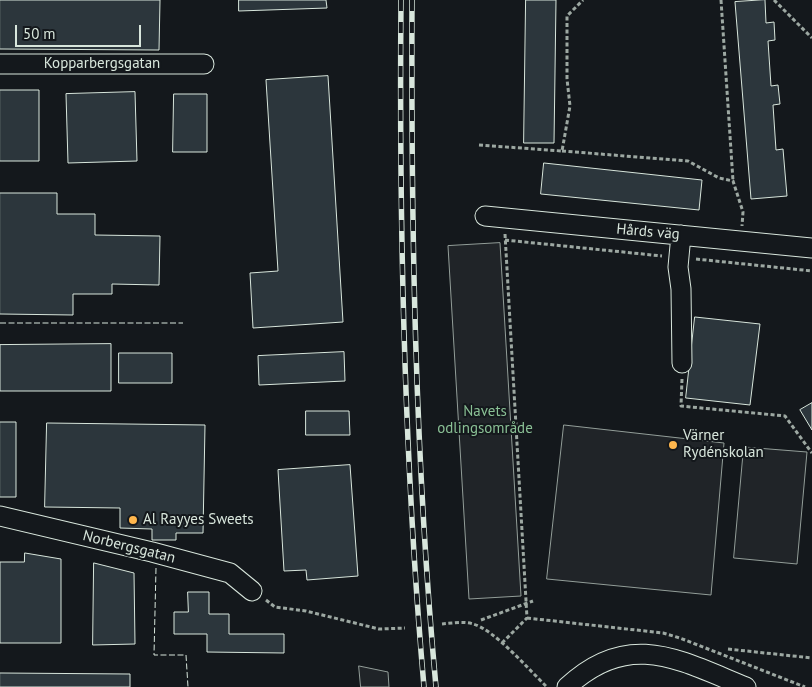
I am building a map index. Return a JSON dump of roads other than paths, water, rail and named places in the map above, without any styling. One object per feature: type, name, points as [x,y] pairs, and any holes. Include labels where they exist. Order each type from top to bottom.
[{"type":"street","name":"Kopparbergsgatan","points":[[0,64],[204,64]]},
{"type":"street","name":"Hårds väg","points":[[485,216],[812,248]]},
{"type":"street","points":[[681,235],[678,268],[682,289],[682,363]]},
{"type":"street","name":"Norbergsgatan","points":[[0,516],[230,573],[252,591]]},
{"type":"street","points":[[567,687],[594,666],[626,655],[642,654],[670,657],[746,687]]},
{"type":"railway","points":[[401,0],[404,344],[412,516],[424,687]]},
{"type":"railway","points":[[412,0],[412,172],[419,430],[423,516],[436,687]]},
{"type":"place","name":"Värner Rydénskolan","points":[[673,445]]},
{"type":"place","name":"Al Rayyes Sweets","points":[[133,520]]},
{"type":"park label","name":"Navets odlingsområde","points":[[485,420]]}]
